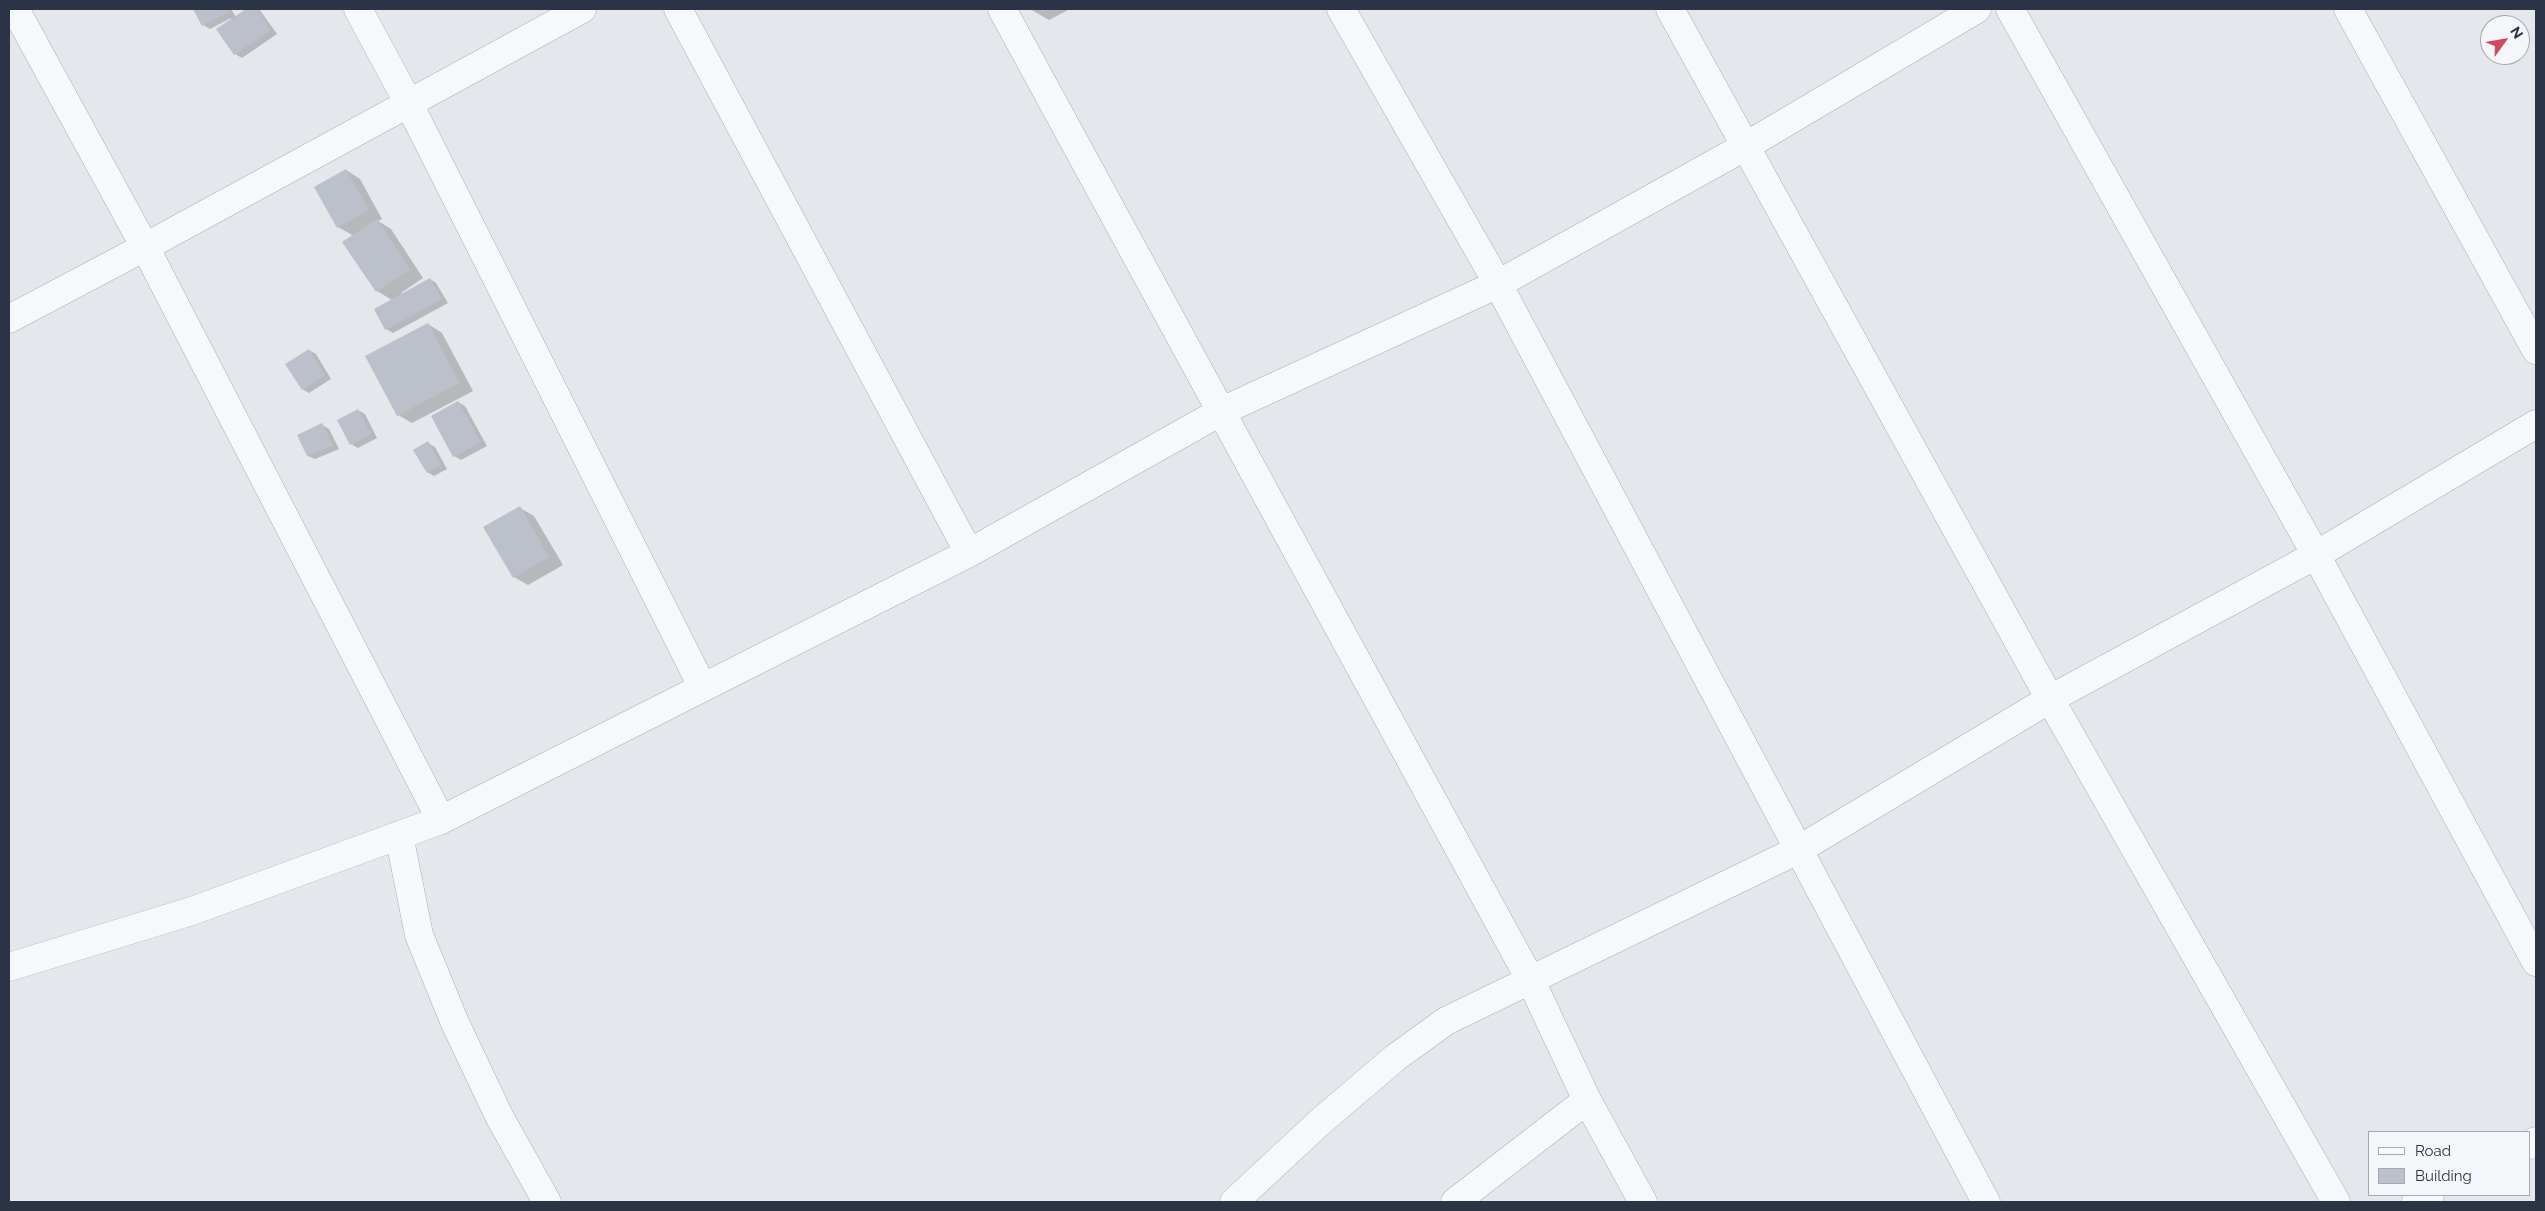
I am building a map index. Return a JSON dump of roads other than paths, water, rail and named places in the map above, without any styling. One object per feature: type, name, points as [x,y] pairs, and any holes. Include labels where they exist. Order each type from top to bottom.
[{"type":"street","points":[[15,9],[145,248],[441,820]]},
{"type":"street","points":[[358,9],[408,102],[702,686]]},
{"type":"street","points":[[9,319],[145,248],[408,102],[582,9]]},
{"type":"street","points":[[678,9],[969,553]]},
{"type":"street","points":[[1002,9],[1531,981],[1587,1100],[1643,1202]]},
{"type":"street","points":[[1341,9],[1498,284],[1986,1202]]},
{"type":"street","points":[[1670,9],[2050,698],[2336,1202]]},
{"type":"street","points":[[9,967],[192,911],[362,846],[441,820],[702,686],[969,553],[1222,411],[1498,284],[1746,146],[1976,9]]},
{"type":"street","points":[[2010,9],[2316,555],[2536,962]]},
{"type":"street","points":[[2348,9],[2536,350]]},
{"type":"street","points":[[1234,1202],[1320,1122],[1395,1058],[1446,1022],[1798,850],[2050,698],[2316,555],[2536,424]]},
{"type":"street","points":[[400,835],[423,944],[455,1023],[499,1116],[547,1202]]},
{"type":"street","points":[[1455,1202],[1587,1100]]},
{"type":"street","points":[[2416,1202],[2428,1196]]}]
